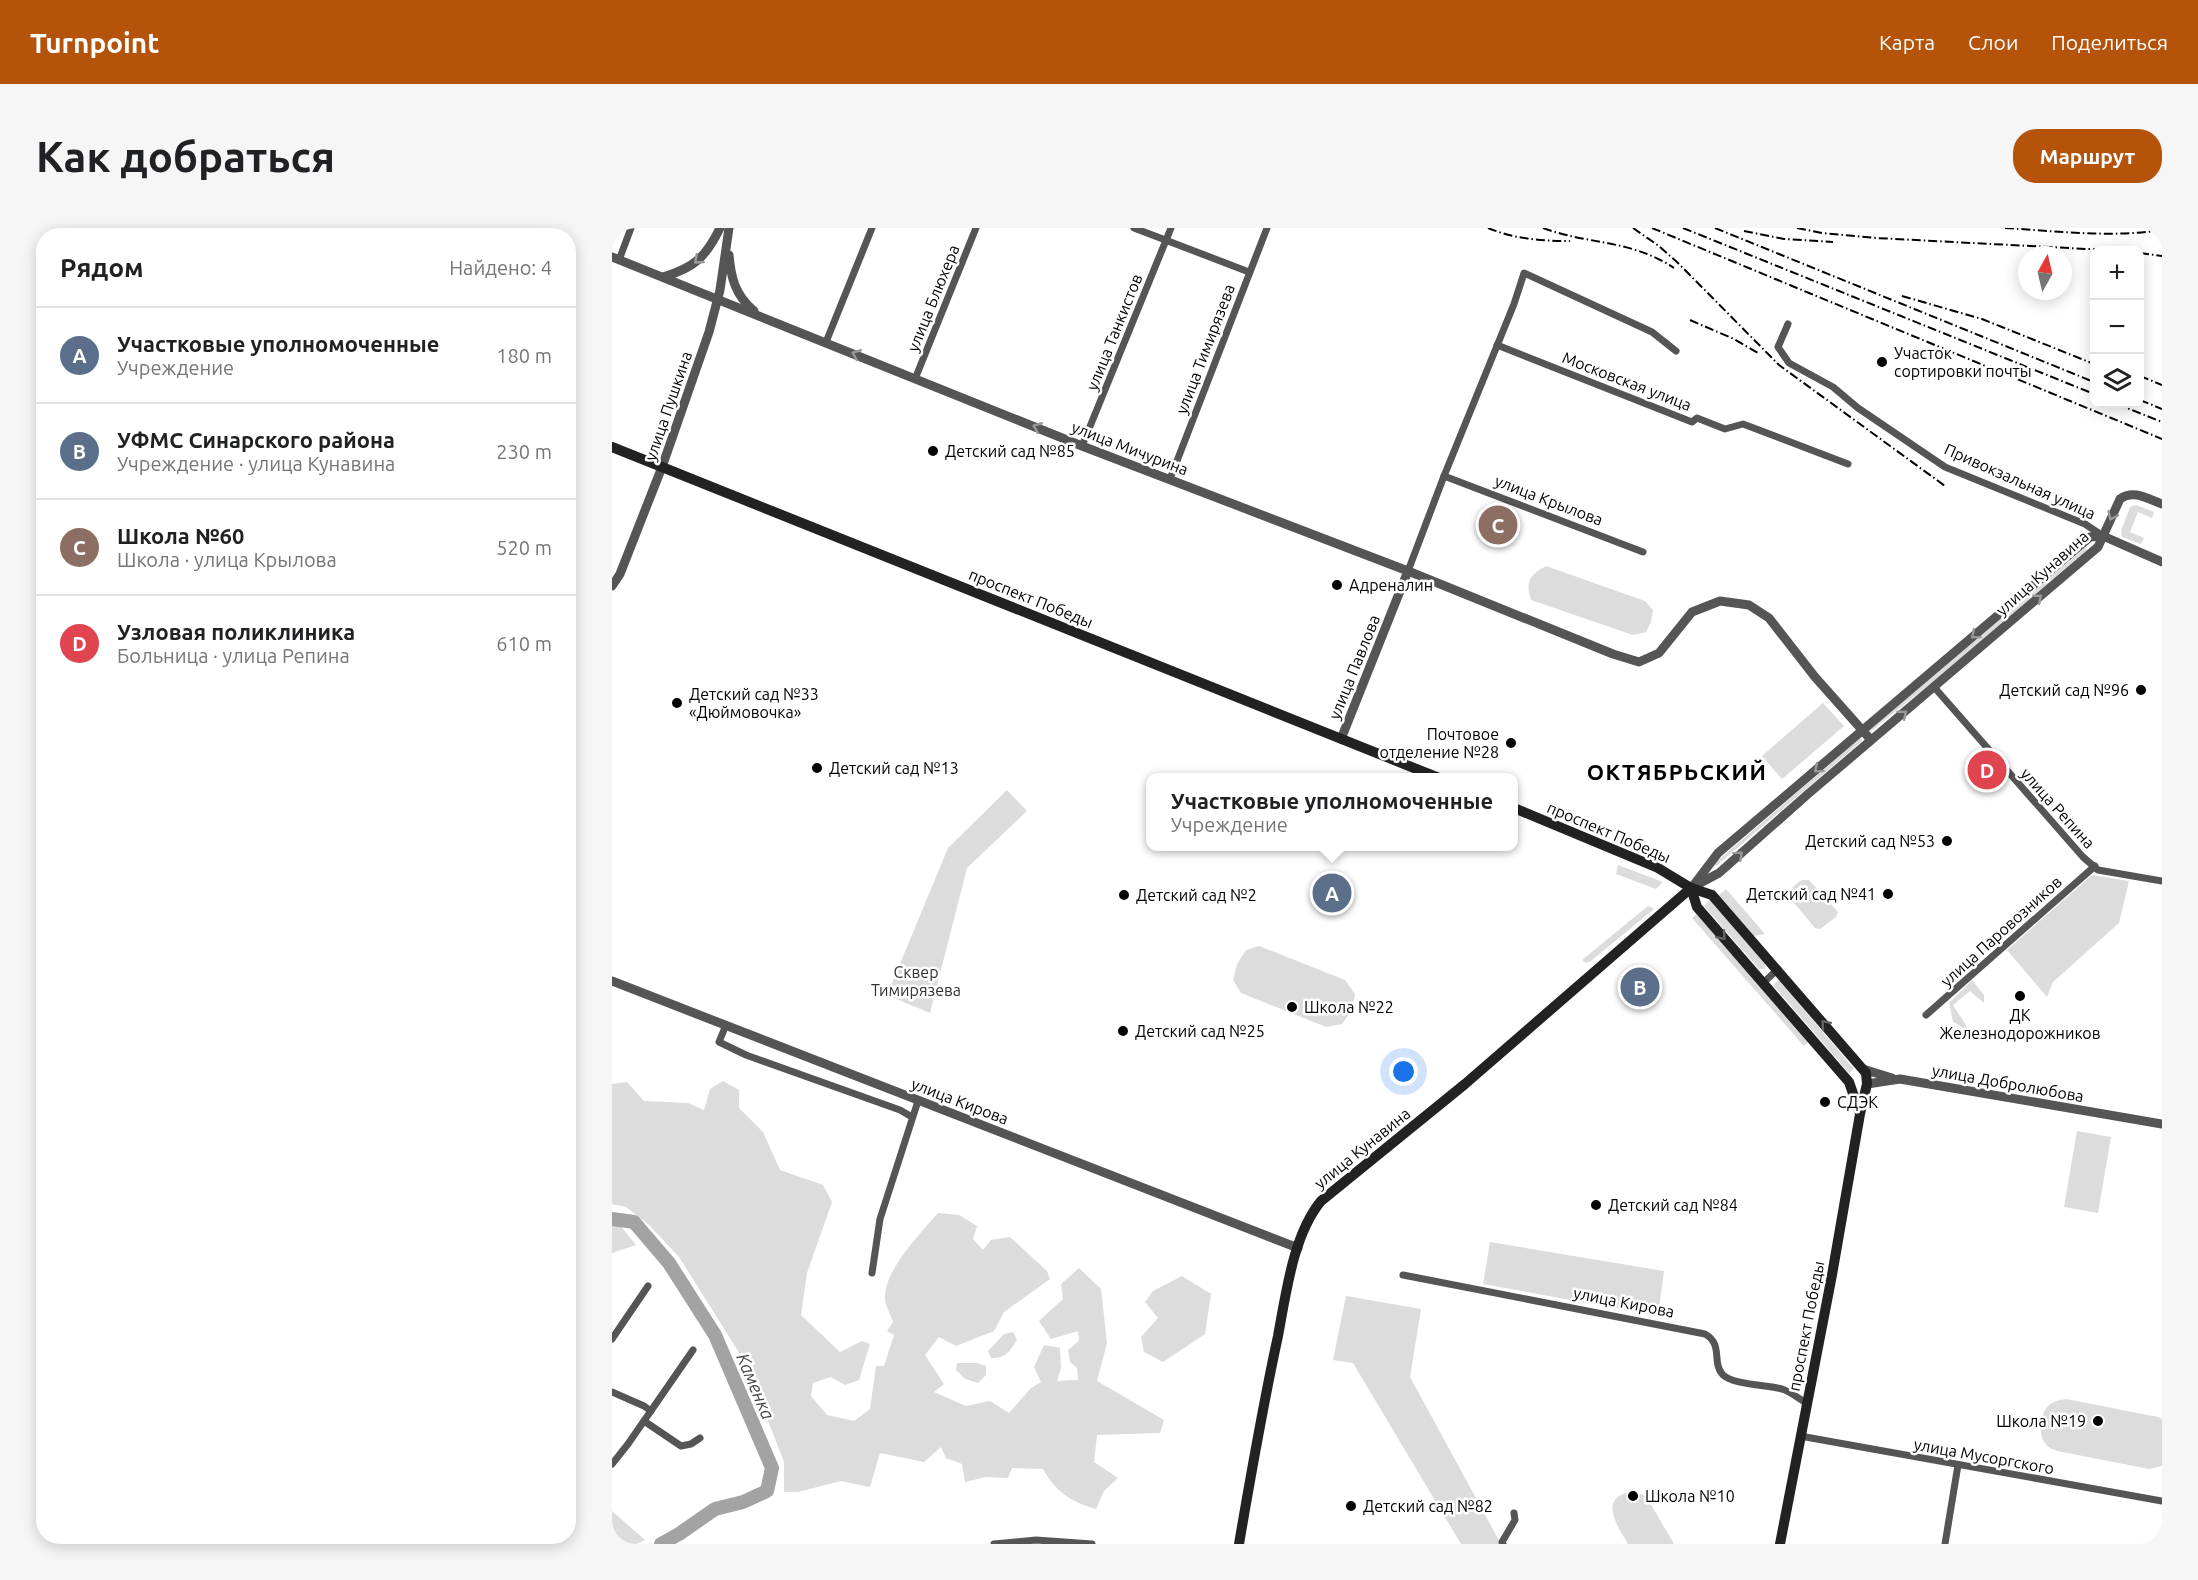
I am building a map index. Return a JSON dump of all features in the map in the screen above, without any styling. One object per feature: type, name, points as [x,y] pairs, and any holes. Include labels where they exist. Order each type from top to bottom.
[{"type":"main road","name":"проспект Победы","points":[[612,447],[1428,773]]},
{"type":"main road","name":"проспект Победы","points":[[1518,810],[1658,868],[1691,888],[1712,895],[1863,1069],[1868,1084],[1860,1114],[1832,1275],[1780,1544]]},
{"type":"main road","name":"проспект Победы","points":[[1691,888],[1697,907],[1849,1082],[1860,1114]]},
{"type":"main road","name":"улица Кунавина","points":[[1239,1544],[1259,1426],[1290,1276],[1313,1211],[1465,1084],[1691,888]]},
{"type":"main road","name":"улица Добролюбова","points":[[1849,1082],[1868,1084]]},
{"type":"street","points":[[616,258],[631,228]]},
{"type":"street","points":[[663,277],[692,266],[705,255],[720,228]]},
{"type":"street","name":"улица Пушкина","points":[[612,586],[620,574],[662,467],[709,332],[718,299],[729,228]]},
{"type":"street","points":[[826,342],[872,228]]},
{"type":"street","name":"улица Блюхера","points":[[915,379],[976,228]]},
{"type":"street","points":[[1134,228],[1249,272]]},
{"type":"street","name":"улица Танкистов","points":[[1083,446],[1171,228]]},
{"type":"street","name":"улица Тимирязева","points":[[1170,479],[1267,228]]},
{"type":"street","points":[[727,239],[731,278],[737,292],[744,302],[763,318]]},
{"type":"street","name":"улица Мичурина","points":[[616,258],[1083,446],[1612,654],[1639,662],[1659,653],[1692,612],[1720,601],[1749,605],[1769,618],[1815,677],[1863,731]]},
{"type":"street","points":[[1408,572],[1444,476],[1514,304],[1524,273],[1652,332],[1676,351]]},
{"type":"street","name":"Привокзальная улица","points":[[1788,324],[1778,347],[1789,363],[1833,387],[1858,408],[1945,467],[2085,524],[2103,536],[2162,562]]},
{"type":"street","name":"Московская улица","points":[[1497,345],[1692,422],[1697,418],[1725,429],[1743,424],[1848,464]]},
{"type":"street","name":"улица Крылова","points":[[1444,476],[1643,552]]},
{"type":"street","points":[[2103,536],[2120,499],[2126,495],[2134,494],[2162,504]]},
{"type":"street","name":"улица Кунавина","points":[[2103,536],[2098,547],[1719,873],[1691,888],[1718,853],[2090,537],[2103,536]]},
{"type":"street","name":"улица Павлова","points":[[1341,739],[1408,572]]},
{"type":"street","name":"улица Репина","points":[[1934,687],[2083,857],[2098,870],[2162,881]]},
{"type":"street","points":[[1863,731],[1871,740]]},
{"type":"street","name":"улица Паровозников","points":[[1926,1016],[2094,866]]},
{"type":"street","points":[[1763,983],[1778,969]]},
{"type":"street","name":"улица Кирова","points":[[612,981],[1298,1248]]},
{"type":"street","points":[[726,1025],[719,1042],[746,1055],[900,1110],[912,1117]]},
{"type":"street","points":[[1863,1069],[1900,1079]]},
{"type":"street","name":"улица Добролюбова","points":[[1868,1084],[1900,1079],[2162,1124]]},
{"type":"street","points":[[872,1273],[880,1219],[918,1101]]},
{"type":"street","name":"улица Кирова","points":[[1403,1275],[1705,1334],[1712,1338],[1716,1346],[1718,1365],[1724,1375],[1732,1380],[1782,1389],[1806,1404]]},
{"type":"street","points":[[612,1340],[648,1286]]},
{"type":"street","points":[[612,1464],[693,1350]]},
{"type":"street","points":[[612,1392],[651,1411]]},
{"type":"street","points":[[644,1421],[681,1446],[691,1444],[700,1437]]},
{"type":"street","name":"улица Мусоргского","points":[[1800,1436],[2162,1501]]},
{"type":"street","points":[[1945,1544],[1958,1465]]},
{"type":"street","points":[[1503,1544],[1515,1520],[1514,1513]]},
{"type":"street","points":[[993,1544],[1036,1540],[1092,1544]]},
{"type":"green space","points":[[2136,505],[2154,512],[2152,518],[2138,512],[2130,532],[2144,538],[2141,544],[2122,537],[2121,531],[2130,507]]},
{"type":"green space","points":[[2085,548],[2087,550],[1936,679],[1870,732],[1869,730]]},
{"type":"green space","points":[[1546,566],[1645,601],[1653,610],[1646,632],[1633,635],[1531,600],[1530,579]]},
{"type":"green space","points":[[1823,703],[1844,726],[1782,779],[1762,756]]},
{"type":"green space","points":[[1859,739],[1862,741],[1716,866],[1714,864]]},
{"type":"green space","name":"Сквер Тимирязева","points":[[1007,790],[1027,811],[967,868],[930,1013],[887,995],[948,848]]},
{"type":"green space","points":[[1618,865],[1663,882],[1656,889],[1616,874]]},
{"type":"green space","points":[[2092,875],[2129,881],[2119,923],[2053,982],[2047,997],[2007,950]]},
{"type":"green space","points":[[1802,880],[1809,880],[1838,912],[1836,917],[1820,929],[1815,928],[1790,898],[1790,890]]},
{"type":"green space","points":[[1726,889],[1765,934],[1754,936],[1719,895]]},
{"type":"green space","points":[[1710,900],[1765,964],[1765,969],[1759,969],[1704,906]]},
{"type":"green space","points":[[1648,906],[1654,909],[1591,961],[1586,963],[1582,960]]},
{"type":"green space","points":[[1698,913],[1809,1041],[1804,1046],[1692,918]]},
{"type":"green space","points":[[1259,946],[1345,980],[1355,994],[1352,1010],[1342,1024],[1326,1027],[1241,993],[1233,980],[1237,964],[1246,950]]},
{"type":"green space","points":[[1779,980],[1854,1069],[1849,1073],[1773,985]]},
{"type":"green space","points":[[1972,980],[1984,995],[1984,1003],[1970,991],[1953,1005],[1975,1039],[1953,1022],[1949,1003]]},
{"type":"green space","points":[[723,1081],[739,1090],[739,1108],[763,1132],[780,1170],[823,1185],[832,1202],[807,1273],[801,1315],[840,1352],[862,1341],[870,1344],[859,1380],[845,1385],[831,1377],[813,1383],[811,1396],[827,1415],[854,1421],[870,1409],[876,1366],[884,1366],[894,1335],[887,1331],[893,1322],[885,1300],[890,1277],[913,1242],[938,1213],[959,1215],[977,1226],[973,1239],[983,1250],[991,1240],[1010,1237],[1047,1271],[1050,1279],[1004,1312],[994,1331],[956,1346],[939,1337],[925,1355],[944,1384],[934,1392],[966,1406],[990,1401],[1009,1413],[1031,1388],[1041,1382],[1034,1367],[1044,1345],[1060,1348],[1061,1368],[1057,1381],[1078,1380],[1077,1368],[1070,1362],[1068,1350],[1079,1341],[1078,1331],[1051,1339],[1039,1321],[1063,1299],[1061,1284],[1079,1268],[1101,1289],[1107,1343],[1097,1381],[1164,1420],[1160,1433],[1097,1435],[1094,1462],[1118,1478],[1104,1491],[1096,1509],[1065,1495],[1053,1484],[1043,1469],[1012,1468],[1008,1478],[986,1477],[965,1482],[962,1464],[946,1458],[941,1447],[924,1462],[880,1453],[870,1487],[841,1481],[798,1492],[784,1492],[784,1462],[745,1362],[679,1257],[648,1224],[626,1207],[612,1204],[612,1084],[627,1082],[644,1101],[688,1103],[704,1110],[710,1089]]},
{"type":"green space","points":[[2077,1131],[2111,1137],[2098,1213],[2064,1207]]},
{"type":"green space","points":[[612,1224],[619,1224],[636,1245],[612,1253]]},
{"type":"green space","points":[[1490,1242],[1664,1271],[1658,1316],[1483,1284]]},
{"type":"green space","points":[[1182,1276],[1211,1294],[1205,1334],[1163,1362],[1144,1352],[1141,1337],[1158,1318],[1145,1302],[1153,1291]]},
{"type":"green space","points":[[1346,1296],[1421,1309],[1410,1377],[1501,1544],[1461,1544],[1353,1363],[1333,1360]]},
{"type":"green space","points":[[1013,1332],[1017,1340],[1009,1351],[1004,1356],[991,1358],[988,1351],[1004,1334]]},
{"type":"green space","points":[[957,1363],[977,1363],[986,1366],[986,1375],[978,1383],[965,1379],[956,1370]]},
{"type":"green space","points":[[2066,1399],[2162,1419],[2162,1466],[2149,1469],[2057,1451],[2048,1447],[2041,1435],[2043,1414],[2050,1404]]},
{"type":"green space","points":[[1633,1491],[1646,1496],[1674,1544],[1628,1544],[1615,1520],[1613,1505],[1615,1499],[1622,1494]]},
{"type":"green space","points":[[612,1511],[645,1540],[636,1544],[612,1544]]},
{"type":"waterway","name":"Каменка","points":[[612,1219],[634,1222],[669,1263],[715,1335],[772,1468],[767,1491],[743,1502],[715,1509],[661,1544]]},
{"type":"railway","points":[[1488,228],[1528,239],[1570,241]]},
{"type":"railway","points":[[1543,228],[1625,247],[1658,259],[1674,268]]},
{"type":"railway","points":[[1633,228],[1677,262],[1779,365],[1945,486]]},
{"type":"railway","points":[[1652,228],[2162,439]]},
{"type":"railway","points":[[1683,228],[2090,392]]},
{"type":"railway","points":[[1715,228],[2090,380]]},
{"type":"railway","points":[[1797,228],[1822,233],[1876,238],[2090,249]]},
{"type":"railway","points":[[2005,228],[2103,234],[2162,230]]},
{"type":"railway","points":[[1744,231],[1784,239],[1833,242]]},
{"type":"railway","points":[[2144,254],[2162,256]]},
{"type":"railway","points":[[1902,296],[1982,319],[2090,362]]},
{"type":"railway","points":[[1690,320],[1734,339],[1758,353]]},
{"type":"railway","points":[[2144,378],[2162,385]]},
{"type":"railway","points":[[2144,402],[2162,409]]},
{"type":"railway","points":[[2127,408],[2162,422]]},
{"type":"place","name":"Участок сортировки почты","points":[[1882,362]]},
{"type":"place","name":"Детский сад №85","points":[[933,451]]},
{"type":"place","name":"Школа №60","points":[[1498,525]]},
{"type":"place","name":"Адреналин","points":[[1337,585]]},
{"type":"place","name":"Детский сад №96","points":[[2141,690]]},
{"type":"place","name":"Детский сад №33 «Дюймовочка»","points":[[677,703]]},
{"type":"place","name":"Почтовое отделение №28","points":[[1511,743]]},
{"type":"place","name":"Детский сад №13","points":[[817,768]]},
{"type":"place","name":"Узловая поликлиника","points":[[1987,770]]},
{"type":"place","name":"Детский сад №53","points":[[1947,841]]},
{"type":"place","name":"Участковые уполномоченные","points":[[1332,893]]},
{"type":"place","name":"Детский сад №41","points":[[1888,894]]},
{"type":"place","name":"Детский сад №2","points":[[1124,895]]},
{"type":"place","name":"УФМС Синарского района","points":[[1640,987]]},
{"type":"place","name":"ДК Железнодорожников","points":[[2020,996]]},
{"type":"place","name":"Школа №22","points":[[1292,1007]]},
{"type":"place","name":"Детский сад №25","points":[[1123,1031]]},
{"type":"place","name":"СДЭК","points":[[1825,1102]]},
{"type":"place","name":"Детский сад №84","points":[[1596,1205]]},
{"type":"place","name":"Школа №19","points":[[2098,1421]]},
{"type":"place","name":"Школа №10","points":[[1633,1496]]},
{"type":"place","name":"Детский сад №82","points":[[1351,1506]]},
{"type":"district","name":"ОКТЯБРЬСКИЙ","points":[[1677,771]]}]
